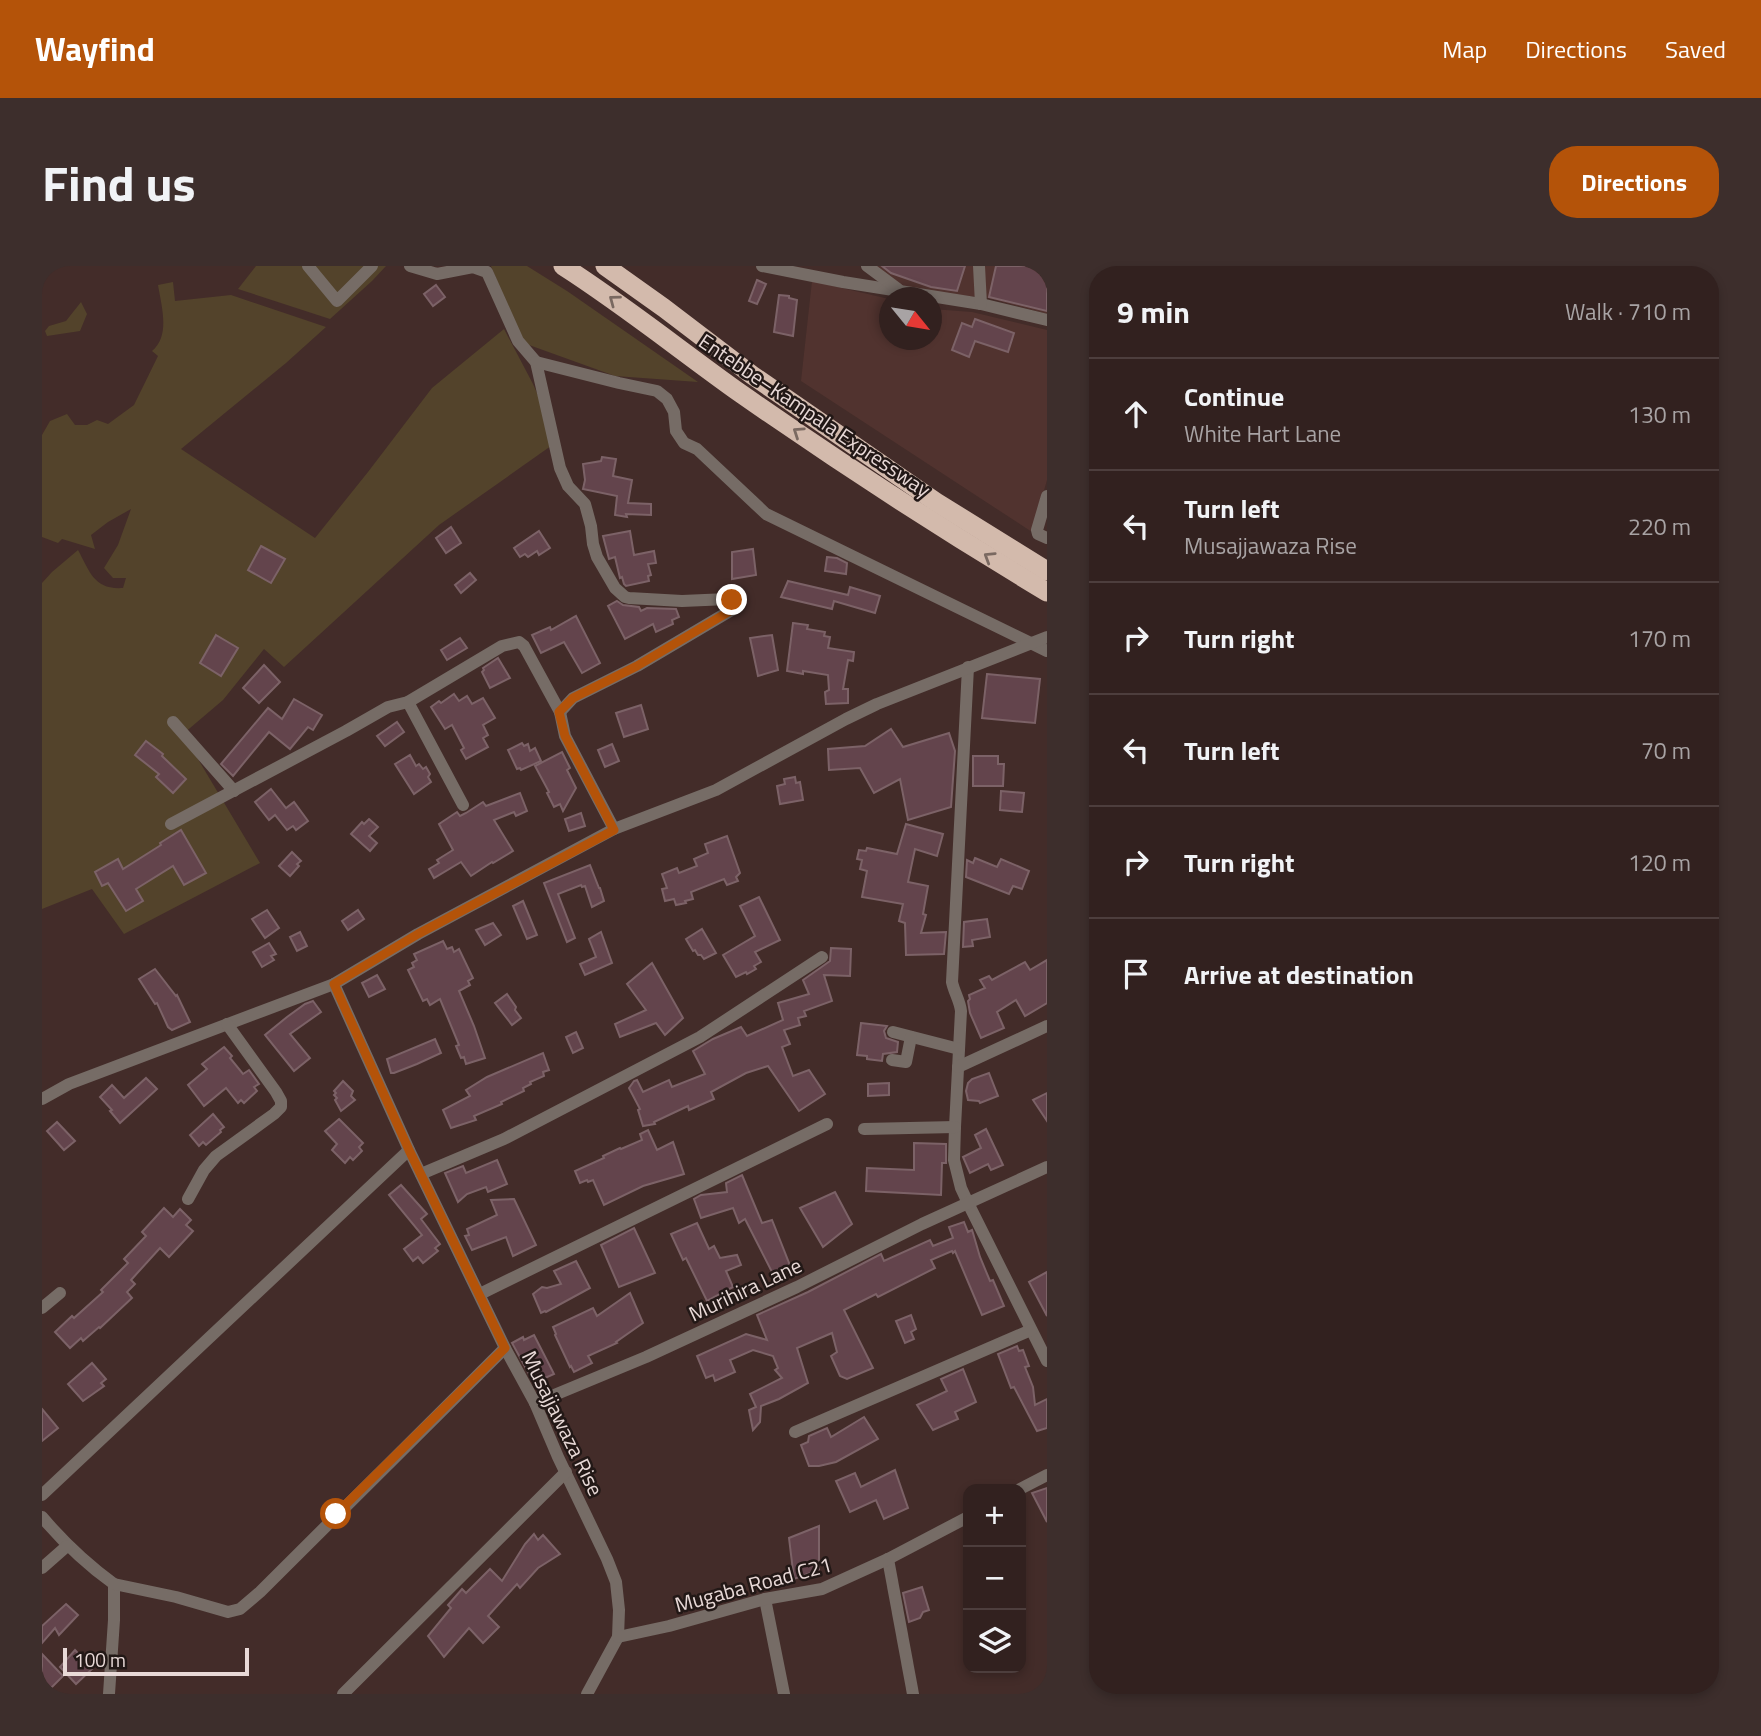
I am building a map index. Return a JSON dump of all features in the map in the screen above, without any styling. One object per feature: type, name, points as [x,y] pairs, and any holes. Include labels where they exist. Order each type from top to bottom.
[{"type":"highway","name":"Entebbe–Kampala Expressway","points":[[563,266],[875,485],[1047,592]]},
{"type":"highway","name":"Entebbe–Kampala Expressway","points":[[605,266],[752,375],[936,502],[1047,571]]},
{"type":"street","points":[[308,266],[337,300],[373,266]]},
{"type":"street","points":[[410,266],[437,274],[473,267],[487,272],[518,341],[536,362],[560,468],[568,486],[584,504],[595,550],[615,588],[629,598],[682,601],[727,598],[736,603],[736,606],[637,666],[573,698],[559,712]]},
{"type":"street","points":[[762,266],[879,288]]},
{"type":"street","points":[[867,266],[894,287]]},
{"type":"street","points":[[979,266],[981,304]]},
{"type":"street","points":[[942,298],[981,304],[1047,320]]},
{"type":"street","points":[[536,362],[657,391],[667,399],[674,412],[676,432],[684,443],[697,449],[766,514],[1047,651]]},
{"type":"street","points":[[1047,496],[1037,532],[1047,538]]},
{"type":"street","points":[[42,1099],[69,1084],[334,984],[418,934],[614,830],[716,790],[877,704],[1047,637]]},
{"type":"street","points":[[171,824],[388,706],[408,702],[502,646],[519,642],[524,646],[559,712],[565,736],[614,830]]},
{"type":"street","points":[[968,667],[952,982],[961,1011],[954,1160],[968,1203],[1045,1353]]},
{"type":"street","points":[[408,702],[463,805]]},
{"type":"street","points":[[173,722],[234,791]]},
{"type":"street","points":[[421,1174],[504,1139],[700,1037],[822,957]]},
{"type":"street","name":"Musajjawaza Rise","points":[[334,984],[409,1150],[505,1348],[535,1403],[616,1583],[620,1610],[618,1637],[587,1694]]},
{"type":"street","points":[[188,1199],[204,1170],[216,1156],[281,1107],[276,1092],[228,1024]]},
{"type":"street","points":[[958,1067],[1047,1026]]},
{"type":"street","points":[[893,1032],[959,1049]]},
{"type":"street","points":[[892,1060],[906,1062],[911,1037]]},
{"type":"street","points":[[480,1294],[827,1124]]},
{"type":"street","points":[[864,1129],[954,1127]]},
{"type":"street","points":[[42,1494],[409,1150]]},
{"type":"street","name":"Murihira Lane","points":[[535,1403],[646,1357],[785,1293],[922,1224],[1047,1167]]},
{"type":"street","points":[[42,1308],[60,1293]]},
{"type":"street","points":[[795,1432],[1031,1330]]},
{"type":"street","points":[[42,1517],[67,1546],[114,1584],[176,1597],[228,1612],[240,1609],[505,1348]]},
{"type":"street","points":[[343,1694],[566,1472]]},
{"type":"street","points":[[1026,1486],[1047,1475]]},
{"type":"street","name":"Mugaba Road C21","points":[[618,1637],[669,1626],[765,1599],[822,1589],[888,1559],[963,1520]]},
{"type":"street","points":[[42,1568],[67,1546]]},
{"type":"street","points":[[888,1559],[913,1694]]},
{"type":"street","points":[[109,1694],[114,1584]]},
{"type":"street","points":[[765,1599],[783,1694]]},
{"type":"shaded area","points":[[256,266],[386,266],[330,319],[238,289]]},
{"type":"shaded area","points":[[491,266],[527,266],[698,382],[615,376],[518,341]]},
{"type":"shaded area","points":[[866,266],[1047,266],[1047,314],[988,298],[942,293],[942,287],[903,287]]},
{"type":"shaded area","points":[[812,281],[879,297],[879,350],[942,350],[942,310],[972,312],[1047,330],[1047,480],[1032,532],[801,381]]},
{"type":"shaded area","points":[[173,282],[175,301],[231,295],[326,327],[181,449],[315,538],[432,388],[504,329],[533,384],[558,441],[439,525],[284,667],[264,649],[223,700],[183,734],[260,863],[124,934],[92,889],[42,909],[42,583],[78,550],[99,583],[123,588],[126,578],[113,578],[104,568],[118,545],[131,509],[91,535],[95,549],[62,539],[58,543],[42,537],[42,435],[50,421],[67,414],[75,425],[87,425],[97,420],[108,424],[134,405],[158,356],[152,351],[158,345],[163,329],[158,285]]},
{"type":"shaded area","points":[[81,302],[87,314],[80,331],[47,336],[45,331],[49,326],[66,321]]},
{"type":"building","points":[[882,266],[965,266],[957,291],[931,287],[891,273]]},
{"type":"building","points":[[996,266],[1047,266],[1047,311],[989,297]]},
{"type":"building","points":[[757,280],[766,284],[757,304],[749,301]]},
{"type":"building","points":[[436,285],[445,297],[433,306],[424,294]]},
{"type":"building","points":[[779,295],[797,300],[793,336],[774,332]]},
{"type":"building","points":[[975,319],[1014,333],[1008,352],[975,341],[969,357],[952,350],[962,323],[972,327]]},
{"type":"building","points":[[602,457],[616,459],[613,476],[632,480],[628,503],[651,504],[651,515],[615,515],[617,496],[583,489],[583,464],[601,461]]},
{"type":"building","points":[[451,527],[461,543],[446,553],[436,538]]},
{"type":"building","points":[[539,531],[550,548],[539,555],[537,551],[528,557],[525,554],[520,557],[514,548]]},
{"type":"building","points":[[630,531],[634,555],[654,551],[656,563],[648,564],[651,575],[648,576],[649,581],[626,586],[622,577],[620,578],[615,557],[609,559],[603,536]]},
{"type":"building","points":[[261,546],[285,559],[271,583],[248,570]]},
{"type":"building","points":[[753,549],[756,575],[732,579],[732,552]]},
{"type":"building","points":[[827,557],[847,563],[846,574],[825,571]]},
{"type":"building","points":[[470,573],[476,580],[461,593],[455,585]]},
{"type":"building","points":[[788,581],[848,595],[850,587],[880,596],[875,613],[834,601],[832,609],[781,597]]},
{"type":"building","points":[[617,601],[623,605],[639,607],[641,611],[647,608],[676,609],[679,617],[672,620],[673,624],[656,632],[653,624],[625,639],[608,606]]},
{"type":"building","points":[[576,616],[600,663],[582,673],[564,642],[541,653],[532,635],[550,627],[551,630]]},
{"type":"building","points":[[793,623],[808,625],[807,629],[825,632],[824,636],[830,637],[828,648],[854,652],[853,661],[848,660],[843,689],[848,689],[848,703],[826,704],[828,675],[787,671]]},
{"type":"building","points":[[216,635],[238,648],[221,676],[200,663]]},
{"type":"building","points":[[772,635],[778,670],[758,676],[750,638]]},
{"type":"building","points":[[460,638],[467,648],[447,660],[441,650]]},
{"type":"building","points":[[498,658],[510,678],[490,688],[482,672],[483,668]]},
{"type":"building","points":[[264,665],[280,682],[259,703],[243,688]]},
{"type":"building","points":[[987,674],[1040,679],[1035,723],[982,718]]},
{"type":"building","points":[[454,694],[459,701],[467,696],[472,704],[483,698],[495,718],[483,725],[488,735],[483,738],[488,747],[466,759],[461,750],[464,748],[452,725],[445,729],[431,707]]},
{"type":"building","points":[[294,699],[322,715],[313,730],[308,727],[290,749],[269,732],[233,776],[221,764],[268,708],[282,719]]},
{"type":"building","points":[[641,705],[648,729],[624,737],[616,713]]},
{"type":"building","points":[[397,722],[404,732],[385,746],[377,736]]},
{"type":"building","points":[[891,729],[903,747],[949,733],[955,751],[951,807],[908,820],[900,779],[874,793],[860,768],[829,770],[828,749],[865,746]]},
{"type":"building","points":[[146,741],[163,754],[186,779],[173,793],[156,777],[159,774],[135,755]]},
{"type":"building","points":[[522,743],[524,746],[528,744],[530,751],[535,748],[541,761],[521,770],[517,769],[508,750]]},
{"type":"building","points":[[612,744],[619,761],[605,767],[598,750]]},
{"type":"building","points":[[562,752],[576,788],[563,811],[560,804],[554,807],[535,766]]},
{"type":"building","points":[[410,755],[416,766],[419,764],[423,769],[426,767],[431,782],[414,794],[395,764]]},
{"type":"building","points":[[973,756],[998,756],[998,764],[1004,764],[1003,786],[973,786]]},
{"type":"building","points":[[795,777],[796,783],[800,782],[803,800],[780,804],[777,786],[785,784],[784,779]]},
{"type":"building","points":[[271,789],[286,808],[294,802],[308,821],[296,830],[293,826],[287,830],[275,815],[269,820],[255,802]]},
{"type":"building","points":[[1001,791],[1024,793],[1022,812],[1000,810]]},
{"type":"building","points":[[520,793],[527,811],[516,816],[514,812],[494,820],[513,851],[471,876],[461,862],[434,878],[429,869],[453,850],[439,824],[457,812],[460,816],[483,802],[486,806]]},
{"type":"building","points":[[581,813],[585,826],[569,831],[565,819]]},
{"type":"building","points":[[369,819],[378,827],[369,836],[377,843],[370,851],[351,834],[362,822],[364,824]]},
{"type":"building","points":[[906,824],[943,834],[937,856],[915,849],[908,882],[928,886],[923,914],[926,915],[921,933],[946,932],[944,954],[906,955],[905,923],[899,921],[903,904],[862,897],[867,871],[860,869],[862,860],[857,859],[859,850],[866,851],[867,848],[897,854]]},
{"type":"building","points":[[181,830],[206,873],[184,885],[173,866],[136,889],[143,901],[126,911],[108,883],[102,886],[95,872],[118,859],[123,869]]},
{"type":"building","points":[[727,836],[740,873],[736,877],[738,881],[727,885],[724,879],[691,892],[693,899],[685,901],[686,903],[676,905],[674,899],[665,901],[662,889],[667,888],[662,874],[677,868],[679,873],[697,866],[694,859],[708,853],[705,844]]},
{"type":"building","points":[[292,852],[301,861],[290,876],[279,866]]},
{"type":"building","points":[[975,858],[997,867],[1001,859],[1029,871],[1022,889],[1013,886],[1009,894],[966,877],[967,860],[973,863]]},
{"type":"building","points":[[590,865],[604,901],[592,907],[585,886],[581,885],[558,894],[575,938],[567,942],[544,883]]},
{"type":"building","points":[[759,897],[780,940],[755,952],[761,962],[754,966],[756,969],[736,977],[723,955],[755,936],[740,906]]},
{"type":"building","points":[[523,901],[537,935],[527,939],[513,906]]},
{"type":"building","points":[[267,910],[279,928],[265,938],[252,919]]},
{"type":"building","points":[[358,910],[364,919],[348,930],[342,921]]},
{"type":"building","points":[[987,919],[990,937],[972,940],[973,946],[963,947],[964,922]]},
{"type":"building","points":[[493,923],[501,935],[485,945],[476,930]]},
{"type":"building","points":[[702,929],[716,953],[704,959],[693,951],[686,939]]},
{"type":"building","points":[[300,932],[307,946],[297,951],[290,937]]},
{"type":"building","points":[[601,932],[612,963],[585,975],[580,964],[596,957],[589,939]]},
{"type":"building","points":[[443,941],[447,949],[452,947],[454,952],[459,949],[473,978],[468,981],[470,985],[459,991],[485,1058],[466,1064],[456,1046],[459,1045],[440,999],[430,1005],[427,999],[423,1001],[408,970],[414,967],[412,963],[417,960],[414,954]]},
{"type":"building","points":[[269,943],[276,954],[271,956],[274,960],[262,967],[253,952]]},
{"type":"building","points":[[831,948],[851,949],[850,976],[824,975],[832,1001],[804,1011],[806,1016],[798,1018],[800,1025],[784,1030],[790,1044],[782,1047],[793,1076],[809,1070],[825,1094],[799,1111],[768,1066],[746,1073],[711,1092],[714,1099],[689,1110],[688,1106],[654,1122],[655,1124],[643,1126],[638,1110],[640,1109],[629,1088],[634,1081],[637,1080],[643,1092],[669,1080],[672,1087],[705,1074],[693,1051],[741,1027],[747,1036],[783,1020],[778,1003],[809,994],[803,980],[830,961]]},
{"type":"building","points":[[1047,960],[1047,1003],[1025,1016],[1016,1000],[997,1012],[1004,1028],[981,1038],[968,1001],[969,995],[985,988],[980,980],[989,976],[992,980],[1025,962],[1030,970]]},
{"type":"building","points":[[652,963],[683,1018],[665,1035],[656,1023],[620,1037],[615,1024],[646,1010],[627,984]]},
{"type":"building","points":[[155,969],[177,995],[190,1022],[172,1030],[168,1027],[157,1003],[155,1004],[139,979]]},
{"type":"building","points":[[377,975],[385,989],[369,997],[362,983]]},
{"type":"building","points":[[507,994],[521,1018],[512,1025],[495,1003]]},
{"type":"building","points":[[313,1001],[321,1012],[290,1034],[310,1058],[294,1071],[265,1035],[305,1004]]},
{"type":"building","points":[[861,1023],[887,1026],[884,1031],[886,1038],[898,1042],[897,1052],[883,1054],[882,1061],[857,1055]]},
{"type":"building","points":[[576,1032],[583,1048],[573,1053],[566,1037]]},
{"type":"building","points":[[435,1039],[441,1053],[391,1073],[387,1059]]},
{"type":"building","points":[[224,1047],[243,1074],[249,1070],[259,1084],[254,1087],[257,1091],[244,1103],[241,1100],[238,1103],[226,1088],[204,1106],[188,1085],[207,1069],[202,1064]]},
{"type":"building","points":[[543,1053],[549,1070],[543,1072],[544,1076],[530,1082],[531,1084],[523,1088],[524,1091],[501,1102],[502,1104],[474,1116],[476,1120],[451,1128],[443,1110],[470,1096],[466,1090],[487,1077]]},
{"type":"building","points":[[989,1073],[998,1096],[980,1103],[968,1100],[968,1083]]},
{"type":"building","points":[[146,1078],[157,1089],[120,1123],[100,1097],[112,1085],[124,1098]]},
{"type":"building","points":[[343,1081],[353,1091],[351,1096],[355,1100],[341,1111],[334,1091]]},
{"type":"building","points":[[889,1083],[889,1095],[868,1096],[868,1084]]},
{"type":"building","points":[[1047,1093],[1047,1121],[1033,1100]]},
{"type":"building","points":[[213,1114],[224,1127],[206,1145],[203,1142],[199,1146],[190,1135]]},
{"type":"building","points":[[339,1119],[363,1143],[359,1147],[362,1151],[353,1160],[350,1157],[345,1163],[332,1150],[337,1144],[325,1131]]},
{"type":"building","points":[[57,1122],[75,1141],[64,1150],[47,1131]]},
{"type":"building","points":[[986,1129],[1003,1165],[991,1170],[988,1164],[970,1173],[963,1157],[981,1148],[975,1135]]},
{"type":"building","points":[[648,1130],[657,1150],[673,1142],[684,1174],[643,1186],[604,1205],[593,1180],[580,1183],[575,1171],[642,1140],[640,1134]]},
{"type":"building","points":[[914,1143],[946,1144],[946,1163],[942,1163],[941,1195],[866,1191],[867,1168],[914,1170]]},
{"type":"building","points":[[497,1160],[507,1184],[488,1192],[486,1187],[467,1194],[458,1202],[445,1173],[463,1166],[466,1173]]},
{"type":"building","points":[[742,1175],[762,1223],[772,1220],[791,1268],[773,1274],[745,1219],[739,1223],[733,1208],[701,1218],[694,1199],[701,1195],[727,1192],[726,1183]]},
{"type":"building","points":[[401,1185],[427,1214],[421,1219],[440,1244],[435,1248],[438,1251],[423,1263],[418,1257],[413,1261],[404,1249],[422,1235],[389,1195]]},
{"type":"building","points":[[835,1192],[852,1224],[823,1247],[800,1208]]},
{"type":"building","points":[[514,1199],[536,1245],[513,1256],[506,1237],[472,1250],[465,1236],[469,1235],[467,1229],[497,1215],[491,1200]]},
{"type":"building","points":[[164,1208],[173,1217],[180,1209],[191,1220],[186,1225],[193,1231],[169,1257],[160,1248],[131,1280],[135,1284],[127,1292],[132,1298],[100,1328],[83,1341],[81,1338],[70,1348],[55,1332],[103,1292],[101,1290],[128,1263],[124,1259],[146,1236],[142,1232]]},
{"type":"building","points":[[964,1222],[968,1232],[972,1230],[990,1281],[993,1280],[1004,1306],[982,1315],[955,1251],[952,1251],[931,1260],[935,1268],[878,1297],[876,1294],[844,1310],[873,1368],[847,1379],[840,1376],[831,1356],[837,1352],[832,1333],[797,1348],[808,1383],[761,1406],[760,1422],[753,1430],[749,1410],[756,1407],[750,1394],[782,1378],[775,1370],[778,1368],[773,1356],[753,1350],[730,1360],[735,1372],[715,1381],[713,1375],[706,1378],[697,1356],[746,1334],[767,1340],[757,1315],[881,1254],[884,1261],[930,1240],[933,1246],[953,1238],[949,1227]]},
{"type":"building","points":[[697,1223],[709,1249],[714,1246],[720,1258],[737,1255],[741,1265],[726,1271],[733,1287],[707,1301],[671,1234]]},
{"type":"building","points":[[634,1228],[655,1273],[619,1287],[601,1245]]},
{"type":"building","points":[[576,1261],[590,1288],[541,1313],[533,1294],[542,1287],[561,1284],[554,1271]]},
{"type":"building","points":[[1047,1272],[1047,1316],[1029,1282]]},
{"type":"building","points":[[630,1293],[643,1323],[617,1343],[588,1356],[592,1363],[574,1372],[553,1327],[593,1308],[597,1316]]},
{"type":"building","points":[[911,1315],[916,1329],[911,1332],[914,1339],[905,1343],[896,1321]]},
{"type":"building","points":[[534,1335],[554,1374],[534,1383],[512,1343]]},
{"type":"building","points":[[1017,1346],[1019,1351],[1023,1350],[1029,1366],[1025,1367],[1033,1387],[1035,1405],[1047,1399],[1047,1428],[1037,1431],[1014,1387],[1011,1388],[998,1354]]},
{"type":"building","points":[[92,1363],[106,1379],[101,1383],[104,1386],[83,1401],[68,1384]]},
{"type":"building","points":[[963,1369],[976,1402],[955,1412],[958,1419],[933,1430],[917,1405],[947,1391],[941,1379]]},
{"type":"building","points":[[42,1409],[58,1428],[42,1441]]},
{"type":"building","points":[[864,1417],[878,1439],[836,1462],[809,1466],[801,1445],[808,1442],[809,1436],[827,1428],[831,1437]]},
{"type":"building","points":[[895,1470],[908,1508],[884,1519],[876,1500],[850,1512],[836,1481],[855,1473],[861,1487]]},
{"type":"building","points":[[1047,1488],[1047,1522],[1032,1493]]},
{"type":"building","points":[[819,1526],[819,1570],[794,1579],[789,1538]]},
{"type":"building","points":[[534,1534],[538,1540],[543,1535],[560,1554],[538,1568],[520,1588],[517,1584],[488,1616],[499,1627],[483,1643],[469,1628],[444,1657],[428,1636],[451,1608],[448,1605],[462,1589],[466,1593],[490,1569],[502,1581]]},
{"type":"building","points":[[922,1587],[929,1610],[923,1612],[920,1618],[909,1622],[903,1593]]},
{"type":"building","points":[[66,1604],[78,1615],[59,1635],[55,1628],[42,1643],[42,1626]]},
{"type":"building","points":[[75,1650],[92,1669],[76,1684],[60,1667]]},
{"type":"building","points":[[42,1654],[63,1676],[45,1694],[42,1694]]},
{"type":"route","points":[[336,1514],[505,1348],[409,1150],[334,984],[418,934],[614,830],[565,736],[559,712],[573,698],[637,666],[735,608],[736,603],[732,600]]}]
